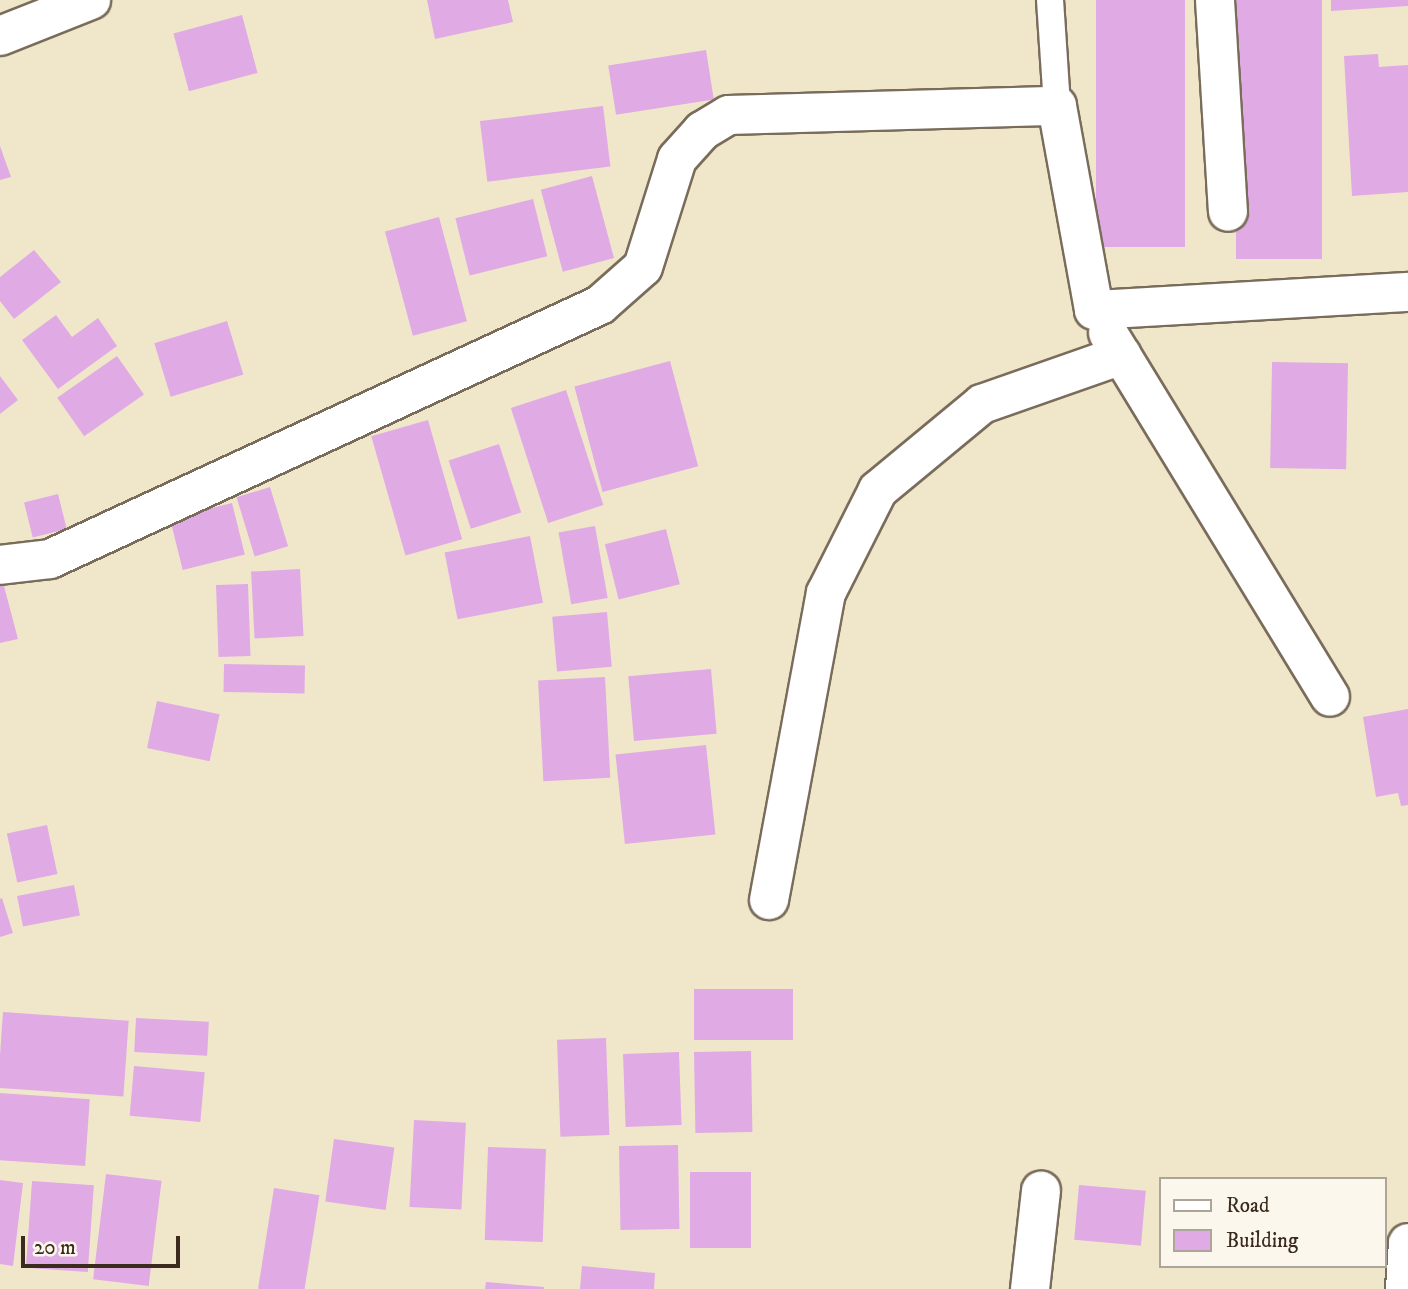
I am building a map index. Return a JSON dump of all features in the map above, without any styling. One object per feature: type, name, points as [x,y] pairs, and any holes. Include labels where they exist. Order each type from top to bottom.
[{"type":"street","points":[[0,36],[91,0]]},
{"type":"street","points":[[1215,0],[1228,212]]},
{"type":"street","points":[[0,565],[50,559],[600,305],[643,267],[677,159],[702,131],[729,115],[1057,106],[1094,310],[1330,697]]},
{"type":"street","points":[[1094,310],[1408,292]]},
{"type":"street","points":[[769,900],[826,593],[878,490],[982,404],[1122,355]]},
{"type":"street","points":[[1030,1289],[1041,1191]]},
{"type":"street","points":[[1405,1289],[1408,1243]]},
{"type":"lane","points":[[1050,0],[1057,106]]},
{"type":"building","points":[[427,0],[508,0],[513,22],[435,39]]},
{"type":"building","points":[[1096,0],[1185,0],[1185,247],[1096,247]]},
{"type":"building","points":[[1236,0],[1322,0],[1322,259],[1236,259]]},
{"type":"building","points":[[1331,0],[1408,0],[1408,6],[1331,11]]},
{"type":"building","points":[[242,15],[258,73],[189,91],[173,33]]},
{"type":"building","points":[[706,50],[714,99],[616,115],[608,65]]},
{"type":"building","points":[[1378,54],[1379,67],[1408,65],[1408,192],[1352,196],[1344,56]]},
{"type":"building","points":[[603,106],[610,167],[487,182],[480,121]]},
{"type":"building","points":[[0,146],[11,177],[0,180]]},
{"type":"building","points":[[592,176],[614,258],[563,272],[541,190]]},
{"type":"building","points":[[533,199],[547,256],[470,276],[455,218]]},
{"type":"building","points":[[439,217],[467,321],[413,336],[385,231]]},
{"type":"building","points":[[34,250],[61,282],[14,319],[0,301],[0,277]]},
{"type":"building","points":[[56,315],[72,337],[98,318],[117,346],[58,389],[22,340]]},
{"type":"building","points":[[227,321],[243,375],[171,397],[154,343]]},
{"type":"building","points":[[117,356],[144,395],[84,436],[57,398]]},
{"type":"building","points":[[670,361],[698,466],[603,492],[574,387]]},
{"type":"building","points":[[1272,362],[1348,363],[1346,469],[1270,468]]},
{"type":"building","points":[[0,376],[18,400],[0,414]]},
{"type":"building","points":[[566,390],[603,505],[548,523],[511,408]]},
{"type":"building","points":[[428,420],[462,539],[405,555],[371,436]]},
{"type":"building","points":[[499,444],[521,512],[471,529],[449,460]]},
{"type":"building","points":[[270,487],[288,546],[255,557],[237,497]]},
{"type":"building","points":[[58,494],[67,529],[33,537],[24,502]]},
{"type":"building","points":[[232,503],[245,554],[183,570],[170,518]]},
{"type":"building","points":[[595,526],[608,598],[571,604],[559,532]]},
{"type":"building","points":[[666,529],[680,584],[619,600],[605,544]]},
{"type":"building","points":[[530,536],[543,603],[458,619],[445,553]]},
{"type":"building","points":[[300,569],[304,636],[255,638],[251,572]]},
{"type":"building","points":[[0,571],[18,639],[0,643]]},
{"type":"building","points":[[248,584],[251,656],[219,657],[216,585]]},
{"type":"building","points":[[607,612],[612,667],[557,672],[552,617]]},
{"type":"building","points":[[224,664],[305,665],[304,693],[224,692]]},
{"type":"building","points":[[711,669],[717,734],[634,741],[628,676]]},
{"type":"building","points":[[605,677],[610,778],[543,781],[538,681]]},
{"type":"building","points":[[157,701],[220,714],[210,761],[147,748]]},
{"type":"building","points":[[1408,709],[1408,805],[1401,806],[1398,793],[1376,797],[1363,717]]},
{"type":"building","points":[[706,745],[715,835],[625,844],[615,755]]},
{"type":"building","points":[[47,825],[57,874],[17,882],[7,834]]},
{"type":"building","points":[[74,885],[80,915],[23,926],[17,896]]},
{"type":"building","points":[[2,898],[13,933],[0,937],[0,899]]},
{"type":"building","points":[[694,989],[793,989],[793,1040],[694,1040]]},
{"type":"building","points":[[3,1012],[129,1021],[123,1097],[0,1088]]},
{"type":"building","points":[[136,1018],[209,1022],[207,1056],[134,1052]]},
{"type":"building","points":[[606,1038],[609,1135],[560,1137],[557,1040]]},
{"type":"building","points":[[751,1051],[752,1132],[695,1133],[694,1052]]},
{"type":"building","points":[[679,1052],[682,1125],[626,1127],[623,1054]]},
{"type":"building","points":[[134,1066],[205,1072],[200,1122],[130,1116]]},
{"type":"building","points":[[0,1093],[90,1099],[85,1166],[0,1160]]},
{"type":"building","points":[[414,1120],[466,1123],[461,1210],[409,1207]]},
{"type":"building","points":[[334,1139],[394,1147],[386,1210],[325,1201]]},
{"type":"building","points":[[678,1145],[679,1229],[620,1230],[619,1146]]},
{"type":"building","points":[[488,1147],[546,1149],[543,1242],[485,1240]]},
{"type":"building","points":[[690,1172],[751,1172],[751,1248],[690,1248]]},
{"type":"building","points":[[106,1174],[162,1181],[149,1286],[93,1279]]},
{"type":"building","points":[[0,1180],[23,1183],[13,1266],[0,1264]]},
{"type":"building","points":[[32,1181],[94,1185],[88,1272],[26,1268]]},
{"type":"building","points":[[1079,1185],[1146,1191],[1141,1246],[1074,1240]]},
{"type":"building","points":[[274,1188],[319,1195],[305,1289],[258,1289]]},
{"type":"building","points":[[582,1266],[655,1273],[654,1289],[580,1289]]},
{"type":"building","points":[[486,1282],[544,1287],[544,1289],[485,1289]]}]
